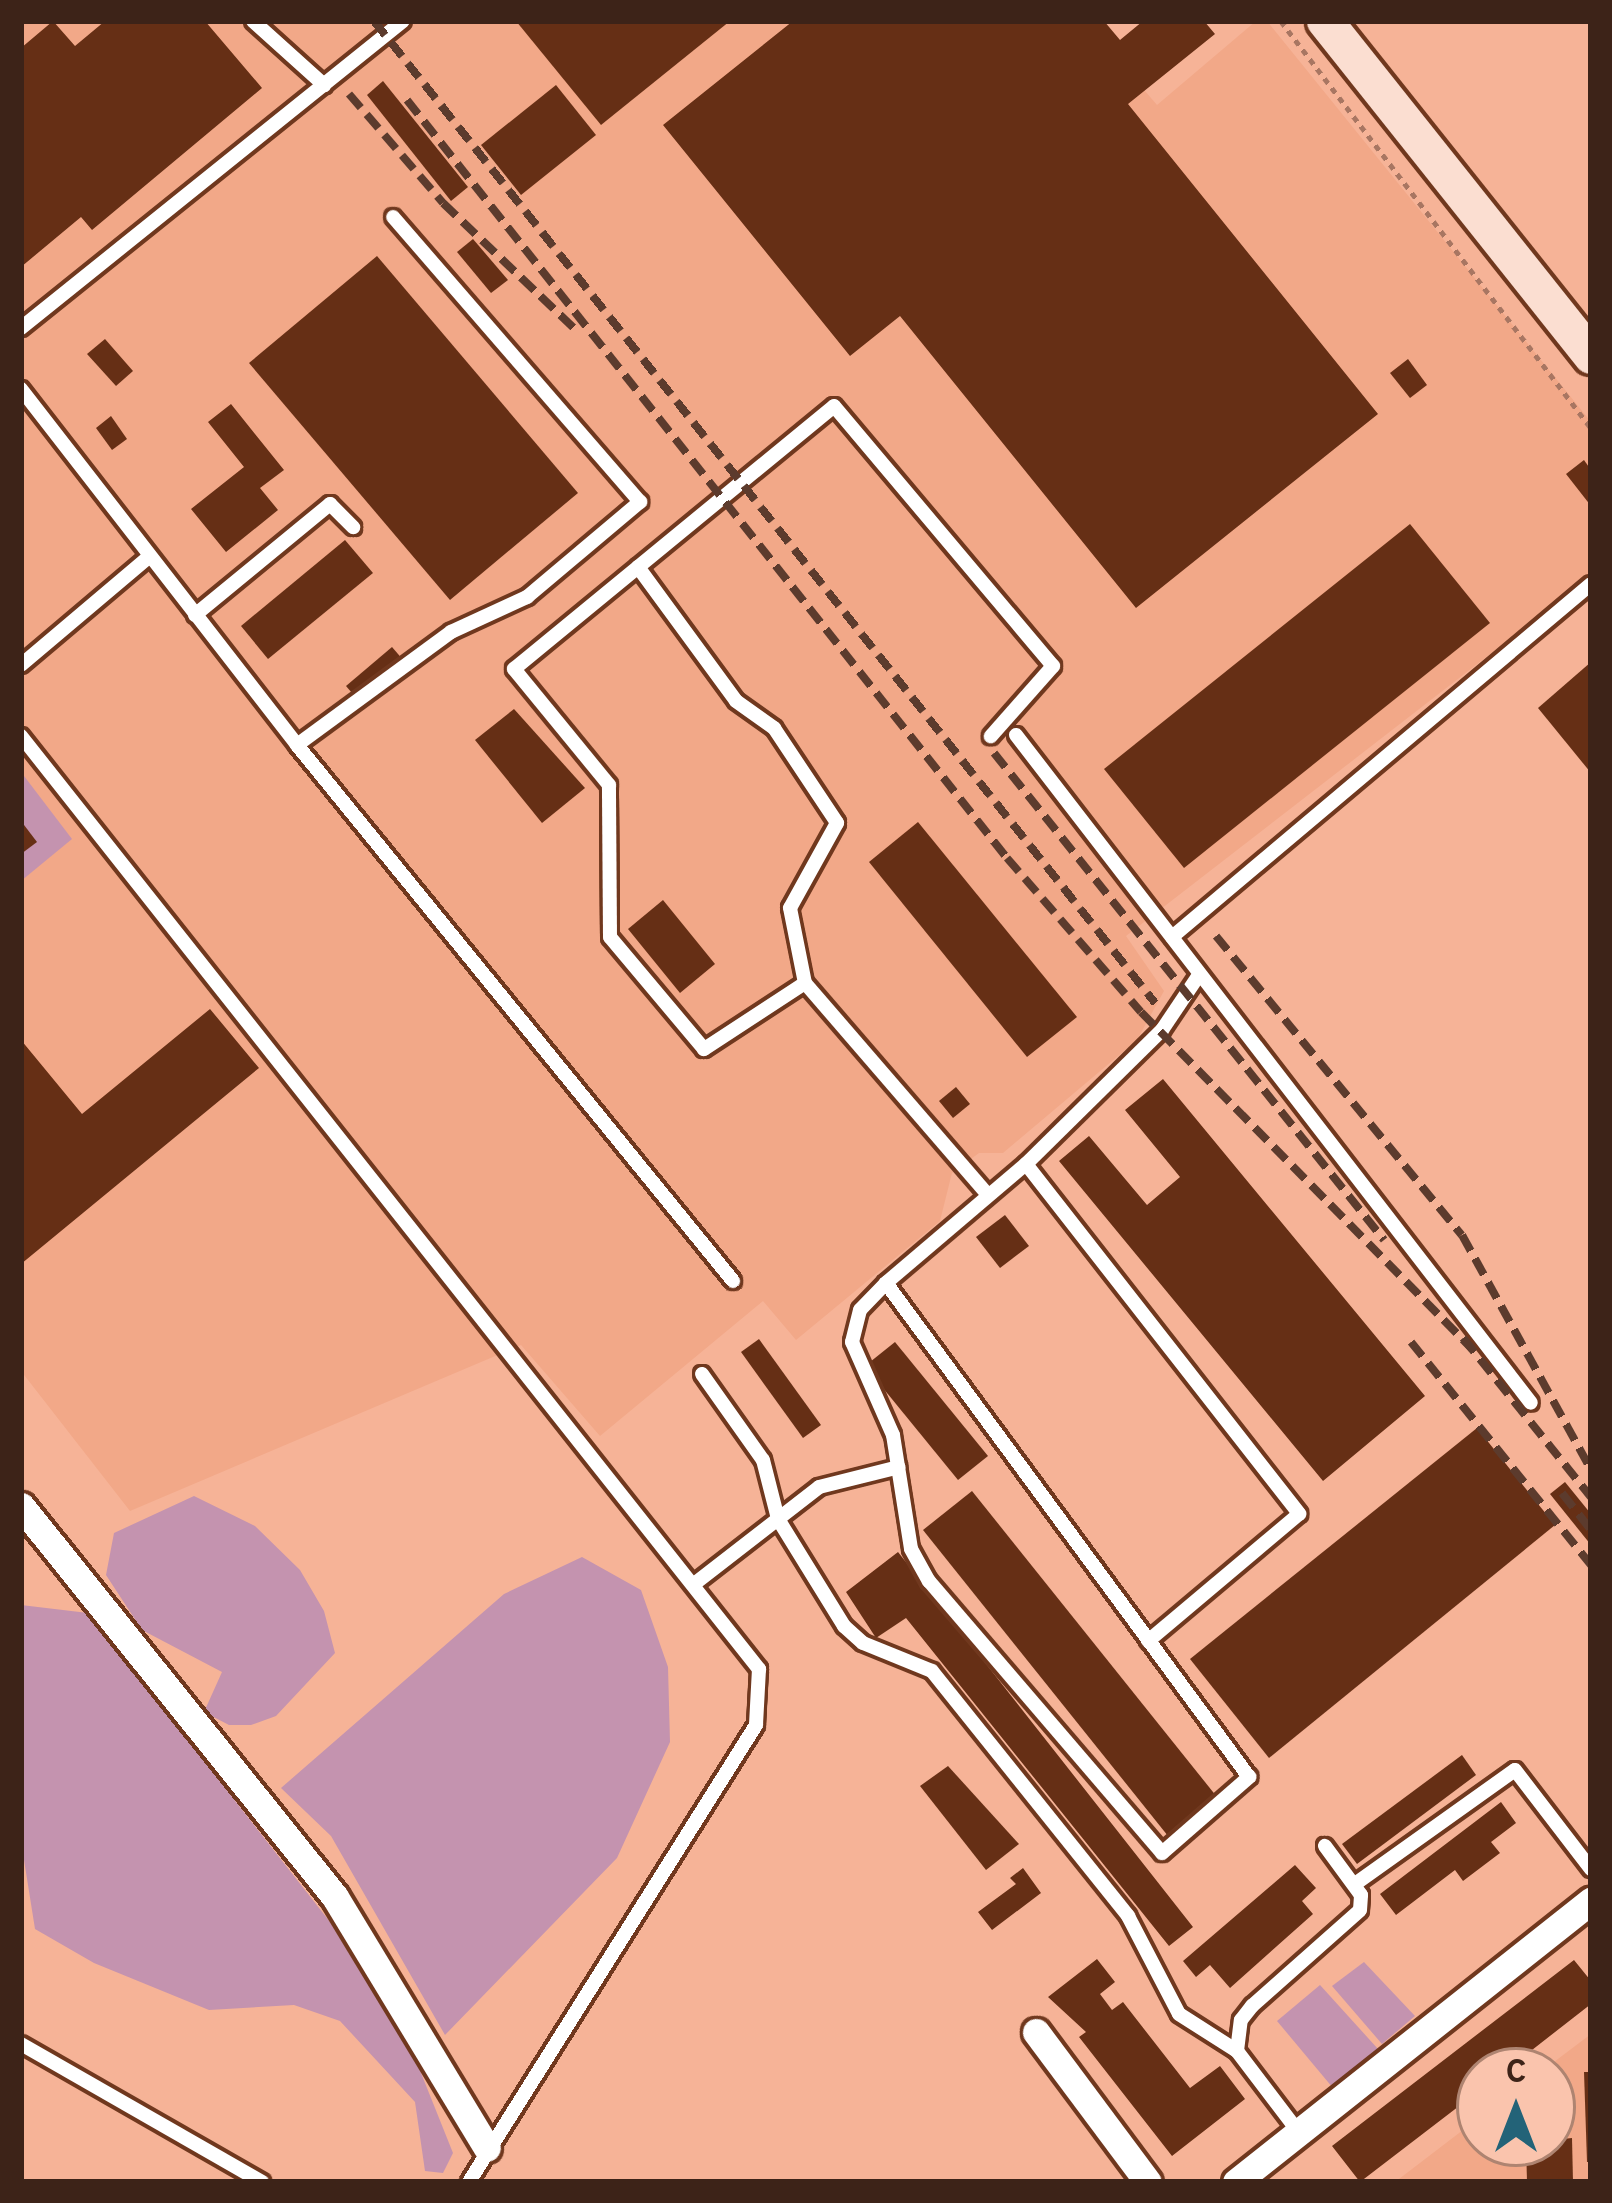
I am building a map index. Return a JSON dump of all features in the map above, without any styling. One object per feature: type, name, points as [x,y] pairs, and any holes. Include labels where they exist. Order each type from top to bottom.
[{"type":"main road","points":[[1324,21],[1591,356]]},
{"type":"street","points":[[21,1506],[335,1897],[487,2148]]},
{"type":"street","points":[[1254,2177],[1297,2130],[1591,1901]]},
{"type":"street","points":[[1036,2032],[1148,2182]]},
{"type":"lane","points":[[253,21],[324,86]]},
{"type":"lane","points":[[21,328],[403,21]]},
{"type":"lane","points":[[297,746],[451,632],[527,597],[640,502],[394,218]]},
{"type":"lane","points":[[21,389],[297,746],[734,1281]]},
{"type":"lane","points":[[806,982],[704,1049],[610,937],[609,785],[514,669],[834,406],[1053,666],[991,736]]},
{"type":"lane","points":[[195,615],[330,504],[353,527]]},
{"type":"lane","points":[[21,665],[149,557]]},
{"type":"lane","points":[[638,567],[736,701],[774,728],[837,823],[790,908],[806,982],[988,1196]]},
{"type":"lane","points":[[1172,937],[1591,584]]},
{"type":"lane","points":[[1016,735],[1531,1403]]},
{"type":"lane","points":[[21,736],[698,1581],[759,1669],[756,1724],[469,2182]]},
{"type":"lane","points":[[886,1283],[1250,1778],[1162,1853],[928,1581],[907,1533],[893,1435],[852,1342],[860,1310],[886,1283],[1026,1164],[1162,1030],[1199,975]]},
{"type":"lane","points":[[1026,1164],[1299,1514],[1148,1641]]},
{"type":"lane","points":[[702,1374],[764,1460],[778,1519],[844,1626],[863,1643],[932,1671],[1128,1916],[1180,2014],[1238,2051],[1297,2130]]},
{"type":"lane","points":[[698,1581],[818,1487],[899,1467]]},
{"type":"lane","points":[[1355,1884],[1515,1770],[1591,1869]]},
{"type":"lane","points":[[1238,2051],[1241,2020],[1252,2006],[1357,1916],[1355,1884],[1325,1846]]},
{"type":"lane","points":[[21,2044],[262,2182]]},
{"type":"path","points":[[1281,21],[1591,428]]},
{"type":"shaded area","points":[[21,21],[1085,21],[1157,105],[1256,21],[1267,21],[1591,422],[1591,576],[1126,936],[1164,991],[1137,1040],[1003,1153],[979,1153],[952,1173],[940,1221],[796,1340],[763,1301],[600,1436],[521,1345],[130,1511],[21,1371]]},
{"type":"shaded area","points":[[21,772],[72,839],[21,881]]},
{"type":"shaded area","points":[[194,1496],[255,1526],[300,1570],[324,1611],[335,1653],[276,1716],[251,1725],[229,1725],[204,1712],[222,1672],[142,1630],[106,1575],[114,1533]]},
{"type":"shaded area","points":[[582,1557],[641,1590],[668,1667],[670,1742],[617,1858],[445,2035],[331,1836],[281,1788],[504,1594]]},
{"type":"shaded area","points":[[21,1605],[88,1613],[330,1922],[417,2063],[453,2153],[443,2173],[425,2171],[415,2102],[340,2021],[294,2005],[209,2010],[94,1963],[35,1929],[21,1841]]},
{"type":"shaded area","points":[[1364,1962],[1415,2016],[1382,2044],[1332,1986]]},
{"type":"shaded area","points":[[1320,1985],[1378,2049],[1333,2088],[1277,2021]]},
{"type":"shaded area","points":[[1591,2034],[1591,2182],[1395,2182],[1456,2135],[1456,2167],[1576,2167],[1574,2047]]},
{"type":"building","points":[[53,21],[75,46],[105,21],[205,21],[262,88],[92,230],[81,217],[21,267],[21,48]]},
{"type":"building","points":[[516,21],[730,21],[601,125]]},
{"type":"building","points":[[793,21],[1104,21],[1120,40],[1143,21],[1204,21],[1215,34],[1128,104],[1378,414],[1136,608],[900,316],[850,356],[663,125]]},
{"type":"building","points":[[383,81],[468,187],[451,201],[367,95]]},
{"type":"building","points":[[556,85],[596,135],[521,195],[481,145]]},
{"type":"building","points":[[473,239],[508,280],[491,293],[457,252]]},
{"type":"building","points":[[377,256],[578,493],[450,600],[249,363]]},
{"type":"building","points":[[105,339],[133,371],[116,386],[87,354]]},
{"type":"building","points":[[1408,359],[1427,385],[1410,398],[1390,373]]},
{"type":"building","points":[[231,404],[284,470],[260,488],[278,510],[226,552],[191,509],[244,467],[208,422]]},
{"type":"building","points":[[111,416],[127,439],[112,450],[96,428]]},
{"type":"building","points":[[1584,460],[1591,470],[1591,506],[1566,474]]},
{"type":"building","points":[[1410,524],[1490,623],[1184,868],[1104,769]]},
{"type":"building","points":[[345,540],[373,573],[268,659],[241,626]]},
{"type":"building","points":[[392,647],[410,668],[364,707],[346,686]]},
{"type":"building","points":[[1591,662],[1591,773],[1538,708]]},
{"type":"building","points":[[514,709],[585,788],[542,823],[475,740]]},
{"type":"building","points":[[21,821],[37,842],[21,854]]},
{"type":"building","points":[[918,822],[1077,1017],[1027,1057],[869,862]]},
{"type":"building","points":[[663,900],[715,964],[680,993],[628,929]]},
{"type":"building","points":[[210,1009],[259,1068],[21,1264],[21,1040],[82,1114]]},
{"type":"building","points":[[1163,1079],[1425,1396],[1323,1481],[1059,1161],[1089,1136],[1147,1205],[1180,1177],[1125,1110]]},
{"type":"building","points":[[956,1087],[970,1104],[953,1118],[939,1101]]},
{"type":"building","points":[[1005,1215],[1029,1246],[1000,1268],[976,1237]]},
{"type":"building","points":[[759,1339],[821,1425],[803,1438],[741,1352]]},
{"type":"building","points":[[895,1342],[988,1456],[958,1480],[865,1366]]},
{"type":"building","points":[[1477,1428],[1555,1525],[1269,1758],[1190,1659]]},
{"type":"building","points":[[1565,1482],[1591,1514],[1591,1545],[1550,1494]]},
{"type":"building","points":[[972,1491],[1217,1797],[1168,1836],[923,1530]]},
{"type":"building","points":[[898,1552],[1193,1927],[1169,1946],[906,1618],[876,1638],[846,1592]]},
{"type":"building","points":[[1462,1755],[1476,1775],[1357,1864],[1342,1844]]},
{"type":"building","points":[[948,1766],[1019,1844],[986,1870],[920,1786]]},
{"type":"building","points":[[1501,1802],[1516,1823],[1491,1842],[1500,1853],[1463,1881],[1455,1870],[1396,1915],[1380,1894]]},
{"type":"building","points":[[1295,1865],[1316,1888],[1302,1901],[1313,1914],[1230,1988],[1210,1965],[1196,1977],[1183,1961]]},
{"type":"building","points":[[1023,1868],[1041,1893],[992,1930],[978,1912],[1016,1884],[1010,1878]]},
{"type":"building","points":[[1097,1959],[1115,1982],[1100,1994],[1112,2010],[1123,2002],[1190,2088],[1220,2066],[1245,2099],[1172,2156],[1079,2037],[1086,2032],[1048,1997]]},
{"type":"building","points":[[1574,1960],[1591,1981],[1591,2004],[1536,2047],[1461,2047]]},
{"type":"building","points":[[1456,2051],[1456,2108],[1360,2182],[1332,2146]]},
{"type":"building","points":[[1584,2072],[1591,2072],[1591,2162],[1587,2162]]},
{"type":"building","points":[[1527,2167],[1573,2167],[1573,2182],[1527,2182]]},
{"type":"railway","points":[[374,21],[1155,1003]]},
{"type":"railway","points":[[349,94],[443,203],[576,330]]},
{"type":"railway","points":[[407,100],[1007,858],[1141,1012],[1472,1349]]},
{"type":"railway","points":[[994,753],[1384,1240]]},
{"type":"railway","points":[[1216,936],[1462,1235],[1591,1470]]},
{"type":"railway","points":[[1463,1338],[1591,1497]]},
{"type":"railway","points":[[1411,1342],[1591,1565]]},
{"type":"railway","points":[[1562,1493],[1591,1530]]}]
